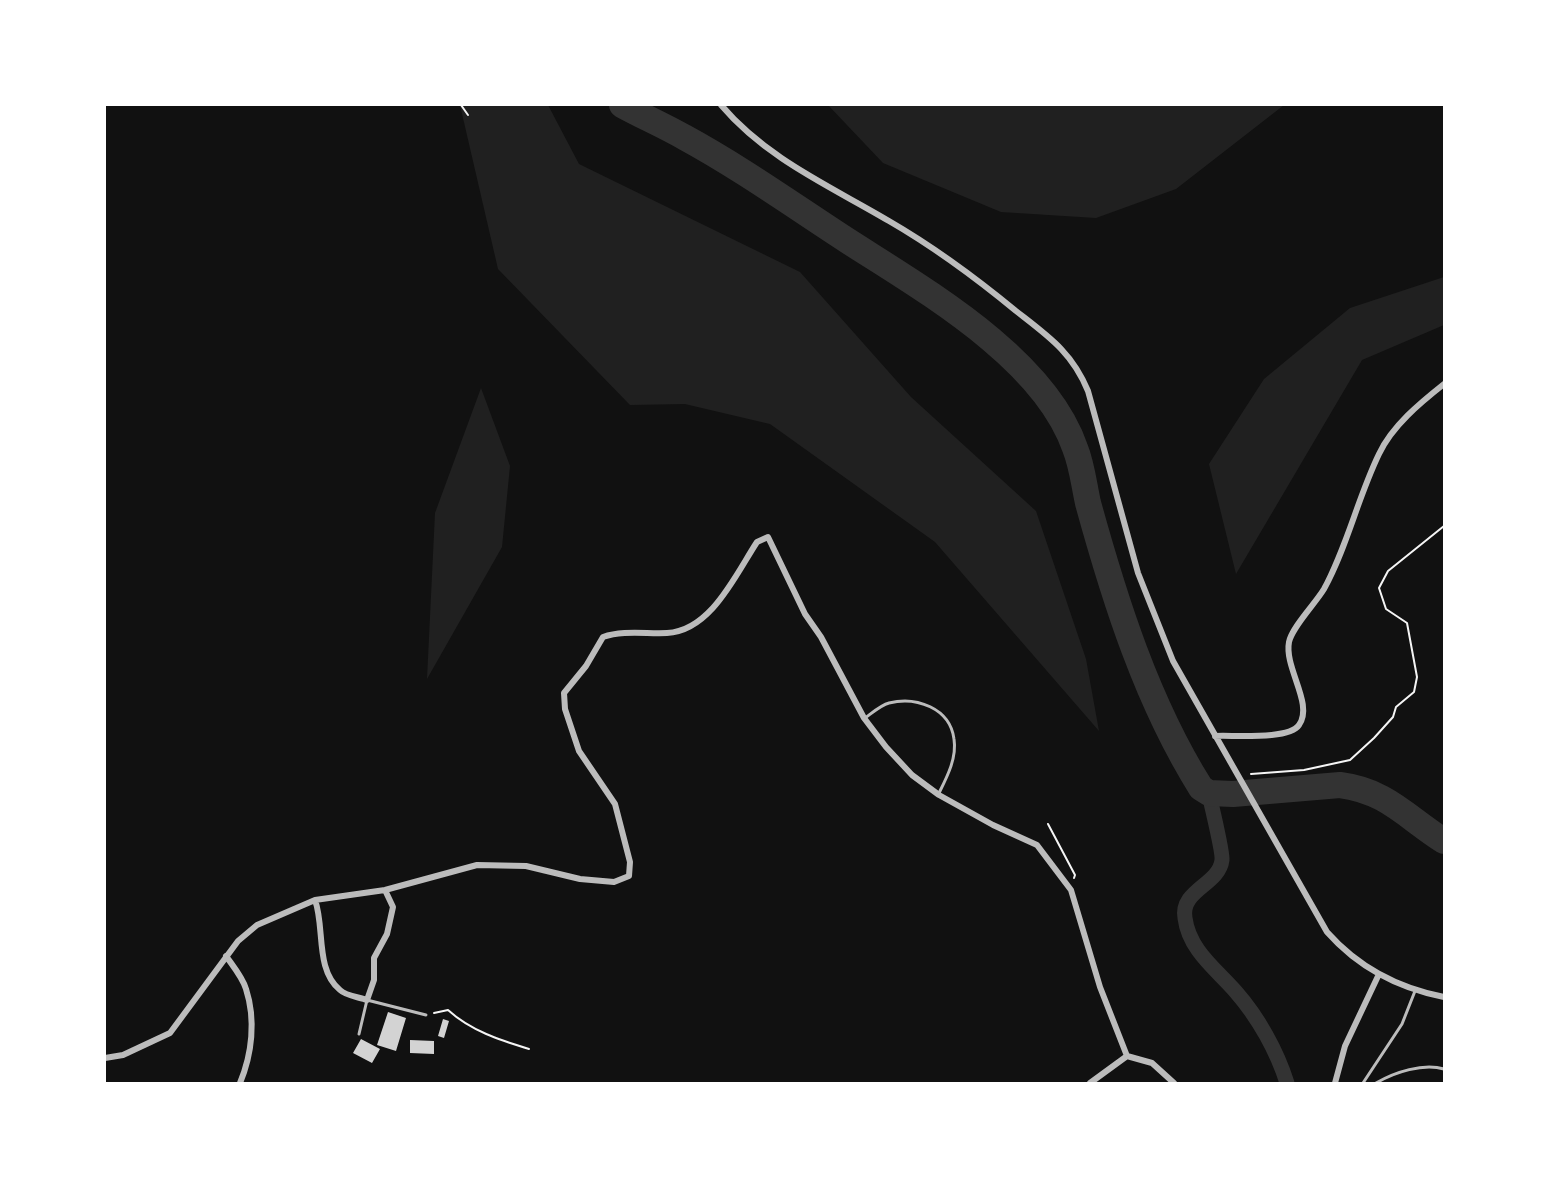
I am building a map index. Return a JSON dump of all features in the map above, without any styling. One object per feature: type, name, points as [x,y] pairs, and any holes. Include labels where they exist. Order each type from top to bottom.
[{"type":"street","points":[[721,105],[735,122],[779,159],[892,222],[975,278],[1064,349],[1080,371],[1088,391],[1138,573],[1173,662],[1327,932],[1359,963],[1378,974],[1414,991],[1444,997]]},
{"type":"street","points":[[1215,736],[1267,736],[1292,732],[1299,725],[1303,715],[1300,692],[1293,676],[1288,651],[1289,639],[1324,588],[1379,452],[1418,406],[1444,384]]},
{"type":"street","points":[[105,1058],[123,1054],[170,1033],[238,941],[257,925],[315,900],[385,890],[477,865],[526,866],[580,879],[614,882],[629,876],[630,862],[615,804],[579,751],[565,709],[564,693],[586,666],[603,637],[615,633],[675,632],[701,619],[717,602],[761,538],[768,537],[772,541],[774,551],[805,614],[821,637],[864,718],[886,747],[912,775],[939,795],[993,825],[1037,845],[1071,890],[1090,958],[1127,1056]]},
{"type":"street","points":[[315,900],[320,912],[325,962],[330,979],[341,992],[367,1000],[374,980],[374,958],[387,934],[393,907],[385,890]]},
{"type":"street","points":[[226,956],[246,987],[253,1024],[246,1068],[240,1083]]},
{"type":"street","points":[[1335,1083],[1345,1046],[1378,974]]},
{"type":"street","points":[[1090,1083],[1127,1056]]},
{"type":"street","points":[[1127,1056],[1152,1063],[1174,1083]]},
{"type":"lane","points":[[864,718],[887,703],[920,701],[944,716],[954,739],[952,766],[939,795]]},
{"type":"lane","points":[[1363,1083],[1402,1024],[1414,991]]},
{"type":"lane","points":[[359,1034],[367,1000],[426,1015]]},
{"type":"lane","points":[[1376,1083],[1408,1070],[1437,1067],[1444,1069]]},
{"type":"path","points":[[461,105],[468,115]]},
{"type":"path","points":[[1238,776],[1281,773],[1350,760],[1393,717],[1396,707],[1414,692],[1418,677],[1407,623],[1386,609],[1379,588],[1388,571],[1444,526]]},
{"type":"path","points":[[1048,824],[1075,875],[1071,890]]},
{"type":"path","points":[[426,1015],[448,1010],[457,1018],[496,1040],[529,1049]]},
{"type":"shaded area","points":[[460,105],[548,105],[579,164],[800,272],[911,397],[1036,511],[1086,659],[1099,731],[935,542],[770,424],[685,404],[630,405],[498,269]]},
{"type":"shaded area","points":[[828,105],[1284,105],[1176,189],[1096,218],[1001,212],[883,163]]},
{"type":"shaded area","points":[[1444,277],[1444,325],[1362,360],[1236,574],[1209,464],[1264,379],[1350,308]]},
{"type":"shaded area","points":[[481,388],[510,466],[502,547],[427,679],[435,513]]},
{"type":"building","points":[[388,1012],[406,1018],[396,1051],[377,1045]]},
{"type":"building","points":[[443,1019],[449,1021],[444,1038],[438,1036]]},
{"type":"building","points":[[361,1039],[380,1049],[372,1063],[353,1053]]},
{"type":"building","points":[[410,1040],[434,1041],[434,1054],[410,1053]]},
{"type":"waterway","points":[[622,105],[726,161],[911,281],[978,329],[1010,356],[1037,385],[1059,415],[1075,448],[1098,540],[1134,650],[1164,721],[1201,788],[1209,793],[1233,794],[1340,785],[1356,788],[1384,799],[1444,841]]},
{"type":"waterway","points":[[1209,793],[1222,860],[1214,876],[1188,901],[1185,918],[1192,940],[1198,949],[1236,992],[1259,1023],[1278,1059],[1287,1083]]}]
